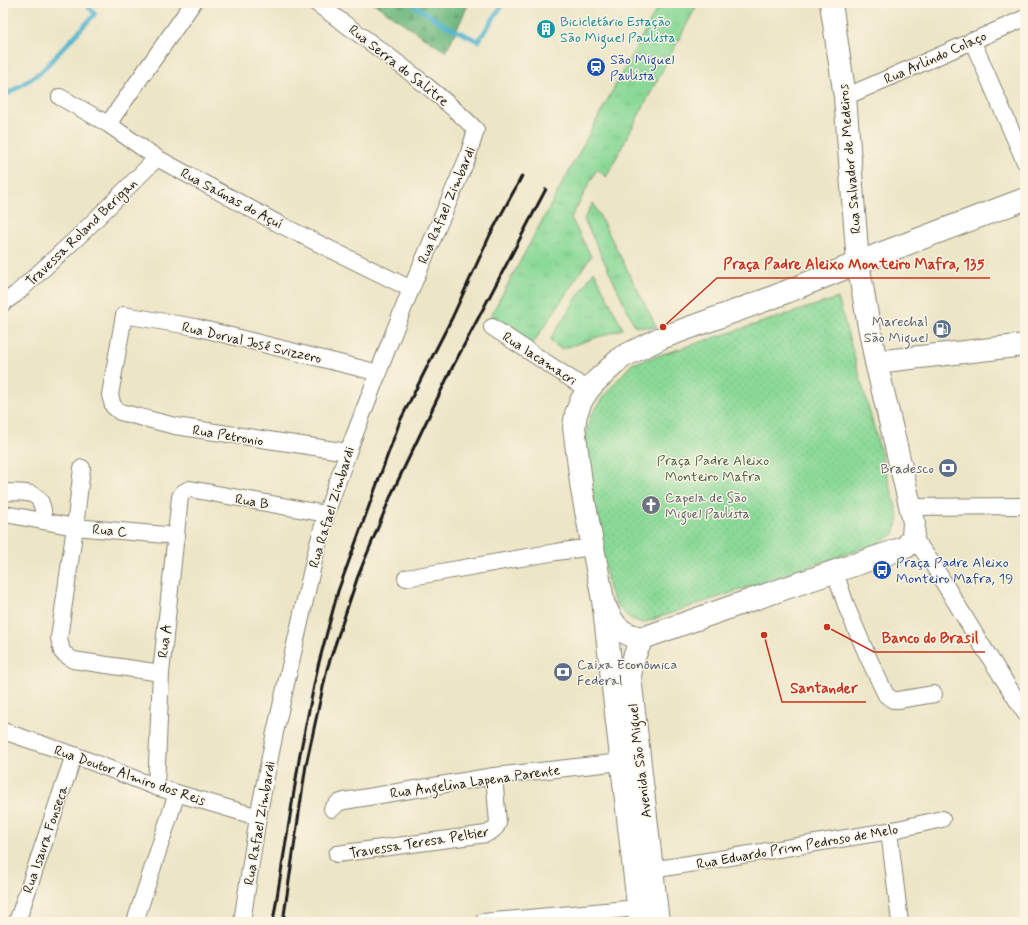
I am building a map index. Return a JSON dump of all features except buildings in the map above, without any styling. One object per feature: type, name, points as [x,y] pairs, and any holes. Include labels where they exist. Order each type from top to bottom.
[{"type":"main road","name":"Rua Salvador de Medeiros","points":[[831,3],[845,98],[858,263],[876,362]]},
{"type":"main road","name":"Avenida São Miguel","points":[[639,915],[603,600],[582,490],[574,427],[576,414],[581,401],[596,381],[622,357],[661,338],[771,298],[1025,199]]},
{"type":"main road","points":[[643,638],[906,546],[913,537],[914,522],[876,362],[1025,345]]},
{"type":"main road","name":"Avenida São Miguel","points":[[603,600],[610,618],[616,627],[624,633],[634,637],[643,638],[633,657],[630,677],[658,922]]},
{"type":"street","points":[[108,124],[193,3]]},
{"type":"street","name":"Rua Serra do Salitre","points":[[316,3],[377,47],[442,97],[462,115]]},
{"type":"street","name":"Rua Arlindo Colaço","points":[[845,98],[972,40],[1025,18]]},
{"type":"street","points":[[972,40],[1025,162]]},
{"type":"street","name":"Rua Saúnas do Açuí","points":[[60,98],[108,124],[157,158],[277,223],[411,289]]},
{"type":"street","name":"Rua Rafael Zimbardi","points":[[242,922],[258,817],[274,737],[326,514],[348,452],[411,289],[467,159],[476,130],[462,115]]},
{"type":"street","name":"Travessa Roland Berigan","points":[[3,303],[16,294],[68,246],[157,158]]},
{"type":"street","name":"Rua Dorval José Svizzero","points":[[112,406],[110,395],[124,315],[195,327],[379,373]]},
{"type":"street","name":"Rua Iacamacri","points":[[492,327],[588,390]]},
{"type":"street","name":"Rua Petronio","points":[[112,406],[120,412],[175,426],[348,452]]},
{"type":"street","points":[[82,468],[75,527],[58,638],[62,652],[73,660],[161,673]]},
{"type":"street","name":"Rua B","points":[[180,497],[185,490],[190,489],[326,514]]},
{"type":"street","points":[[3,494],[5,492],[32,493],[39,497],[42,505],[44,521]]},
{"type":"street","name":"Rua A","points":[[156,787],[161,673],[177,536],[180,497]]},
{"type":"street","points":[[911,507],[1025,506]]},
{"type":"street","name":"Rua C","points":[[3,513],[75,527],[177,536]]},
{"type":"street","points":[[913,537],[932,563],[1025,713]]},
{"type":"street","points":[[406,578],[592,547]]},
{"type":"street","points":[[835,572],[847,608],[886,695],[893,700],[898,700],[934,694]]},
{"type":"street","name":"Rua Doutor Almiro dos Reis","points":[[3,731],[74,755],[156,787],[258,817]]},
{"type":"street","name":"Rua Isaura Fonseca","points":[[17,922],[74,755]]},
{"type":"street","name":"Rua Angelina Lapena Parente","points":[[332,809],[338,803],[344,801],[494,776],[621,762]]},
{"type":"street","name":"Travessa Teresa Peltier","points":[[337,854],[486,834],[492,831],[498,823],[494,776]]},
{"type":"street","points":[[135,922],[177,793]]},
{"type":"street","name":"Rua Eduardo Prim Pedroso de Melo","points":[[652,870],[889,831],[942,819]]},
{"type":"street","points":[[889,831],[900,922]]},
{"type":"street","points":[[483,922],[639,915]]},
{"type":"green space","points":[[373,3],[469,3],[446,52]]},
{"type":"green space","points":[[660,3],[698,3],[606,177],[597,169],[571,218],[591,256],[532,345],[490,317]]},
{"type":"green space","points":[[593,203],[657,328],[635,326],[584,219]]},
{"type":"green space","points":[[594,271],[623,329],[561,349],[551,342],[551,338]]},
{"type":"green space","name":"Praça Padre Aleixo Monteiro Mafra","points":[[838,298],[899,518],[894,534],[879,543],[642,623],[629,618],[616,605],[609,589],[584,443],[590,417],[608,391],[632,364]]},
{"type":"waterway","points":[[3,97],[41,72],[95,14],[85,3]]},
{"type":"waterway","points":[[410,3],[445,25],[478,41],[504,3]]},
{"type":"railway","points":[[273,922],[300,754],[318,666],[338,591],[400,421],[452,318],[490,235],[522,176]]},
{"type":"railway","points":[[283,922],[306,765],[327,669],[358,576],[392,493],[451,370],[546,189]]},
{"type":"place","name":"Bicicletário Estação São Miguel Paulista","points":[[546,29]]},
{"type":"place","name":"São Miguel Paulista","points":[[596,67]]},
{"type":"place","name":"Praça Padre Aleixo Monteiro Mafra, 135","points":[[663,327]]},
{"type":"place","name":"Marechal São Miguel","points":[[942,329]]},
{"type":"place","name":"Bradesco","points":[[948,468]]},
{"type":"place","name":"Capela de São Miguel Paulista","points":[[651,505]]},
{"type":"place","name":"Praça Padre Aleixo Monteiro Mafra, 19","points":[[882,570]]},
{"type":"place","name":"Banco do Brasil","points":[[827,627]]},
{"type":"place","name":"Santander","points":[[764,635]]},
{"type":"place","name":"Caixa Econômica Federal","points":[[563,672]]}]
